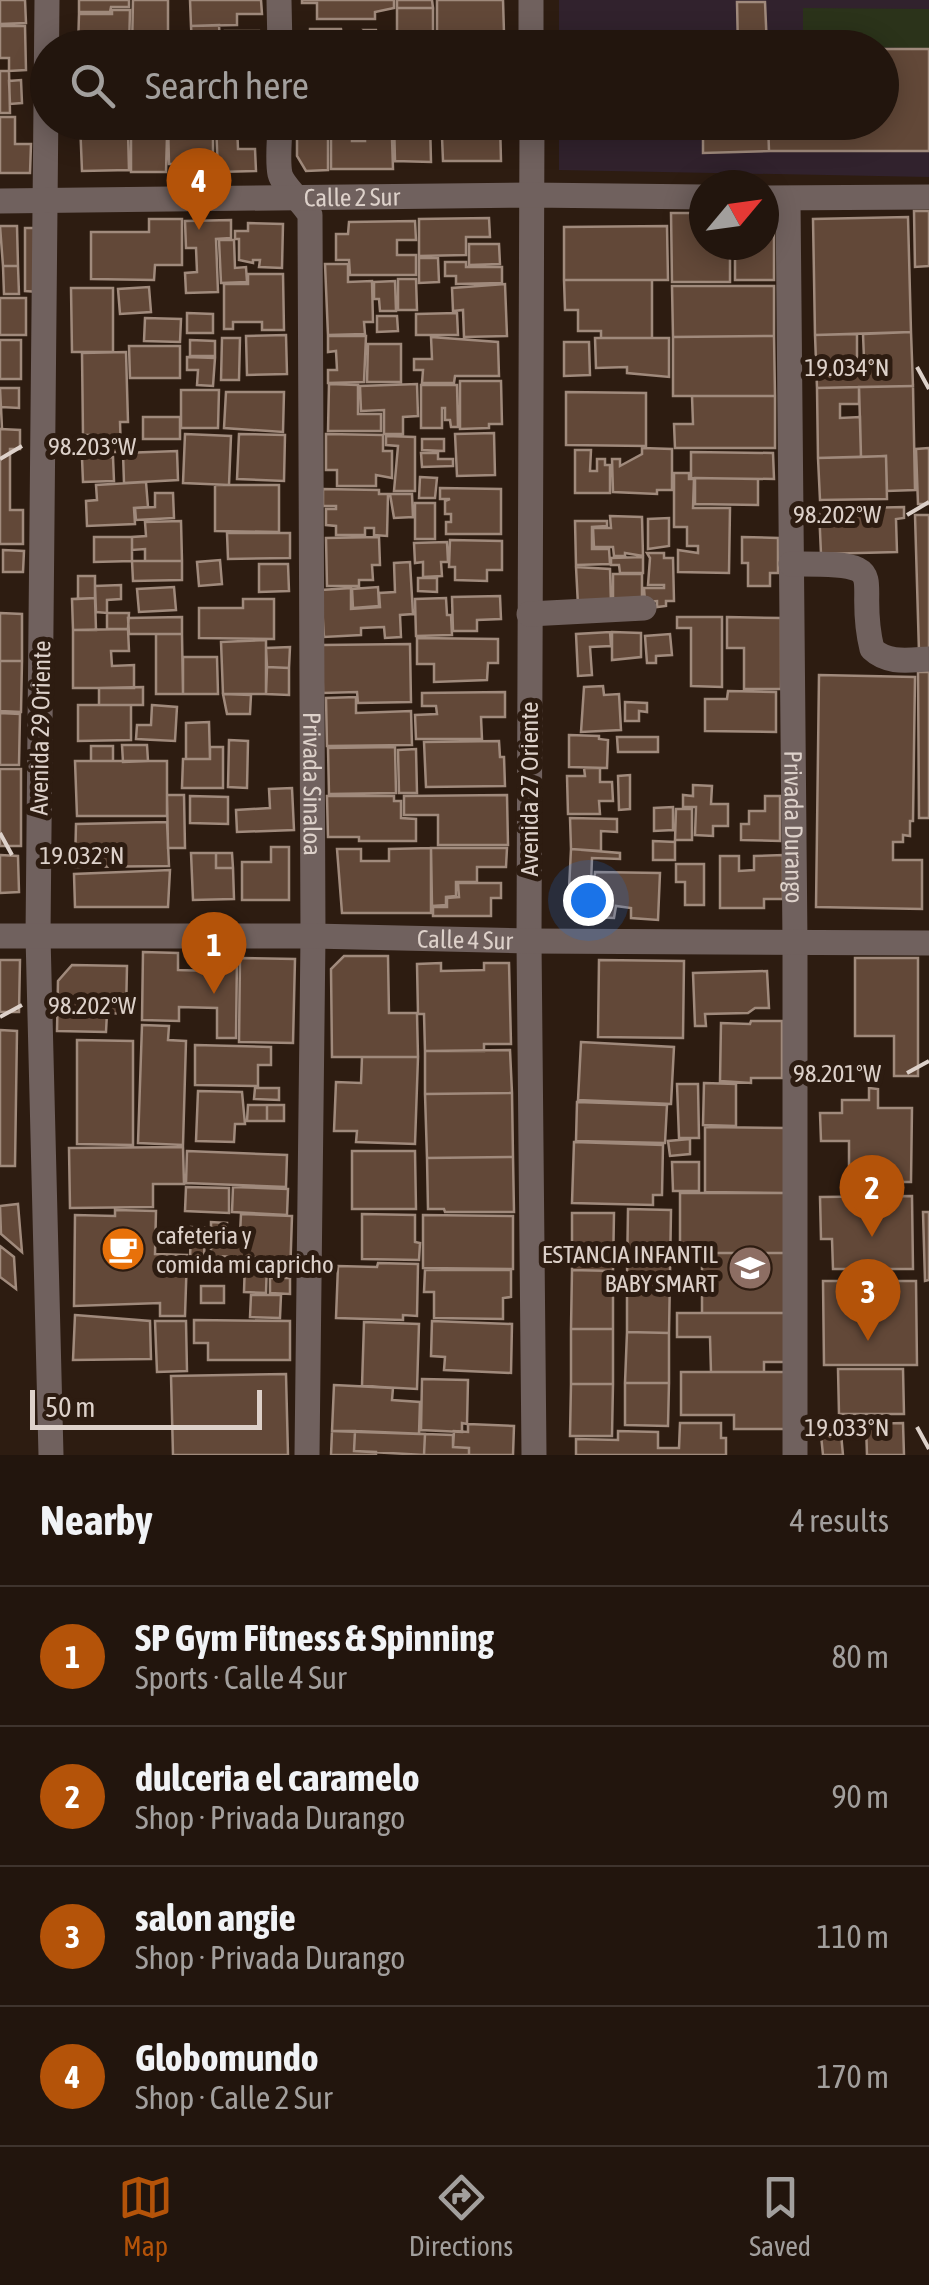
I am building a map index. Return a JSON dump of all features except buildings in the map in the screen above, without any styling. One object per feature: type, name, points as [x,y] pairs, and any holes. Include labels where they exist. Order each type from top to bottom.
[{"type":"street","name":"Avenida 29 Oriente","points":[[46,0],[46,30]]},
{"type":"street","points":[[279,0],[280,30]]},
{"type":"street","points":[[531,0],[532,30]]},
{"type":"street","name":"Avenida 29 Oriente","points":[[45,140],[38,936],[51,1455]]},
{"type":"street","name":"Privada Sinaloa","points":[[280,140],[280,174],[310,215],[313,936],[307,1455]]},
{"type":"street","name":"Avenida 27 Oriente","points":[[532,140],[529,941],[534,1455]]},
{"type":"street","name":"Calle 2 Sur","points":[[0,201],[530,195],[689,198]]},
{"type":"street","points":[[779,198],[929,197]]},
{"type":"street","name":"Privada Durango","points":[[779,260],[792,564],[794,1455]]},
{"type":"street","points":[[792,564],[857,567],[866,576],[869,587],[872,649],[893,660],[929,659]]},
{"type":"street","points":[[530,614],[644,608]]},
{"type":"street","name":"Calle 4 Sur","points":[[0,936],[929,943]]},
{"type":"shaded area","points":[[559,0],[929,0],[929,177],[779,174],[779,170],[559,170],[559,140],[899,140],[899,30],[559,30]]},
{"type":"green space","points":[[803,8],[929,9],[929,48],[899,48],[899,30],[803,30]]},
{"type":"place","name":"Globomundo","points":[[199,230]]},
{"type":"place","name":"SP Gym Fitness & Spinning","points":[[214,994]]},
{"type":"place","name":"dulceria el caramelo","points":[[872,1237]]},
{"type":"place","name":"cafeteria y comida mi capricho","points":[[123,1249]]},
{"type":"place","name":"ESTANCIA INFANTIL BABY SMART","points":[[750,1268]]},
{"type":"place","name":"salon angie","points":[[868,1341]]}]
